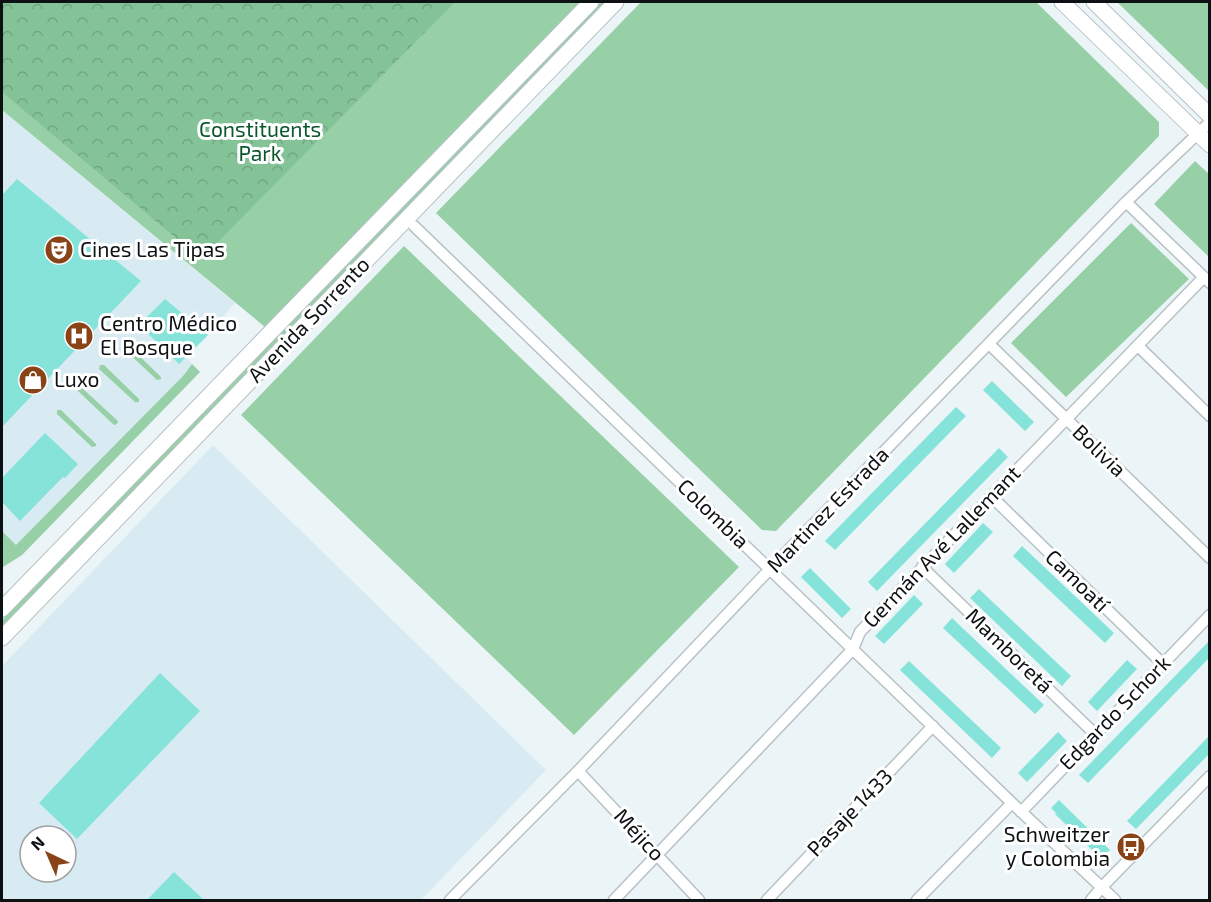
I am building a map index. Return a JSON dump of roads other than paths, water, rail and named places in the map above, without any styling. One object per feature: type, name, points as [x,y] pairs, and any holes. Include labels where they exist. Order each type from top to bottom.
[{"type":"main road","name":"Avenida Sorrento","points":[[2,609],[591,2]]},
{"type":"main road","name":"Avenida Sorrento","points":[[2,638],[616,2]]},
{"type":"main road","points":[[1062,2],[1209,145]]},
{"type":"main road","points":[[1094,2],[1209,116]]},
{"type":"street","name":"Martinez Estrada","points":[[450,900],[578,771],[1126,202],[1209,122]]},
{"type":"street","points":[[1126,202],[1207,280]]},
{"type":"street","name":"Colombia","points":[[414,226],[1115,900]]},
{"type":"street","name":"Germán Avé Lallemant","points":[[614,900],[853,649],[860,632],[922,567],[1138,346],[1207,280]]},
{"type":"street","name":"Bolivia","points":[[989,344],[1209,558]]},
{"type":"street","points":[[1138,346],[1209,416]]},
{"type":"street","name":"Camoatí","points":[[992,497],[1163,664]]},
{"type":"street","name":"Mamboretá","points":[[922,567],[1095,734]]},
{"type":"street","name":"Edgardo Schork","points":[[1022,812],[1209,615]]},
{"type":"street","name":"Pasaje 1433","points":[[767,900],[933,726]]},
{"type":"street","name":"Méjico","points":[[578,771],[699,900]]},
{"type":"street","points":[[1091,900],[1209,776]]},
{"type":"street","points":[[917,900],[1012,803]]},
{"type":"place","name":"Cines Las Tipas","points":[[59,250]]},
{"type":"place","name":"Centro Médico El Bosque","points":[[79,336]]},
{"type":"place","name":"Luxo","points":[[33,380]]},
{"type":"place","name":"Schweitzer y Colombia","points":[[1131,847]]},
{"type":"park label","name":"Constituents Park","points":[[260,142]]}]
